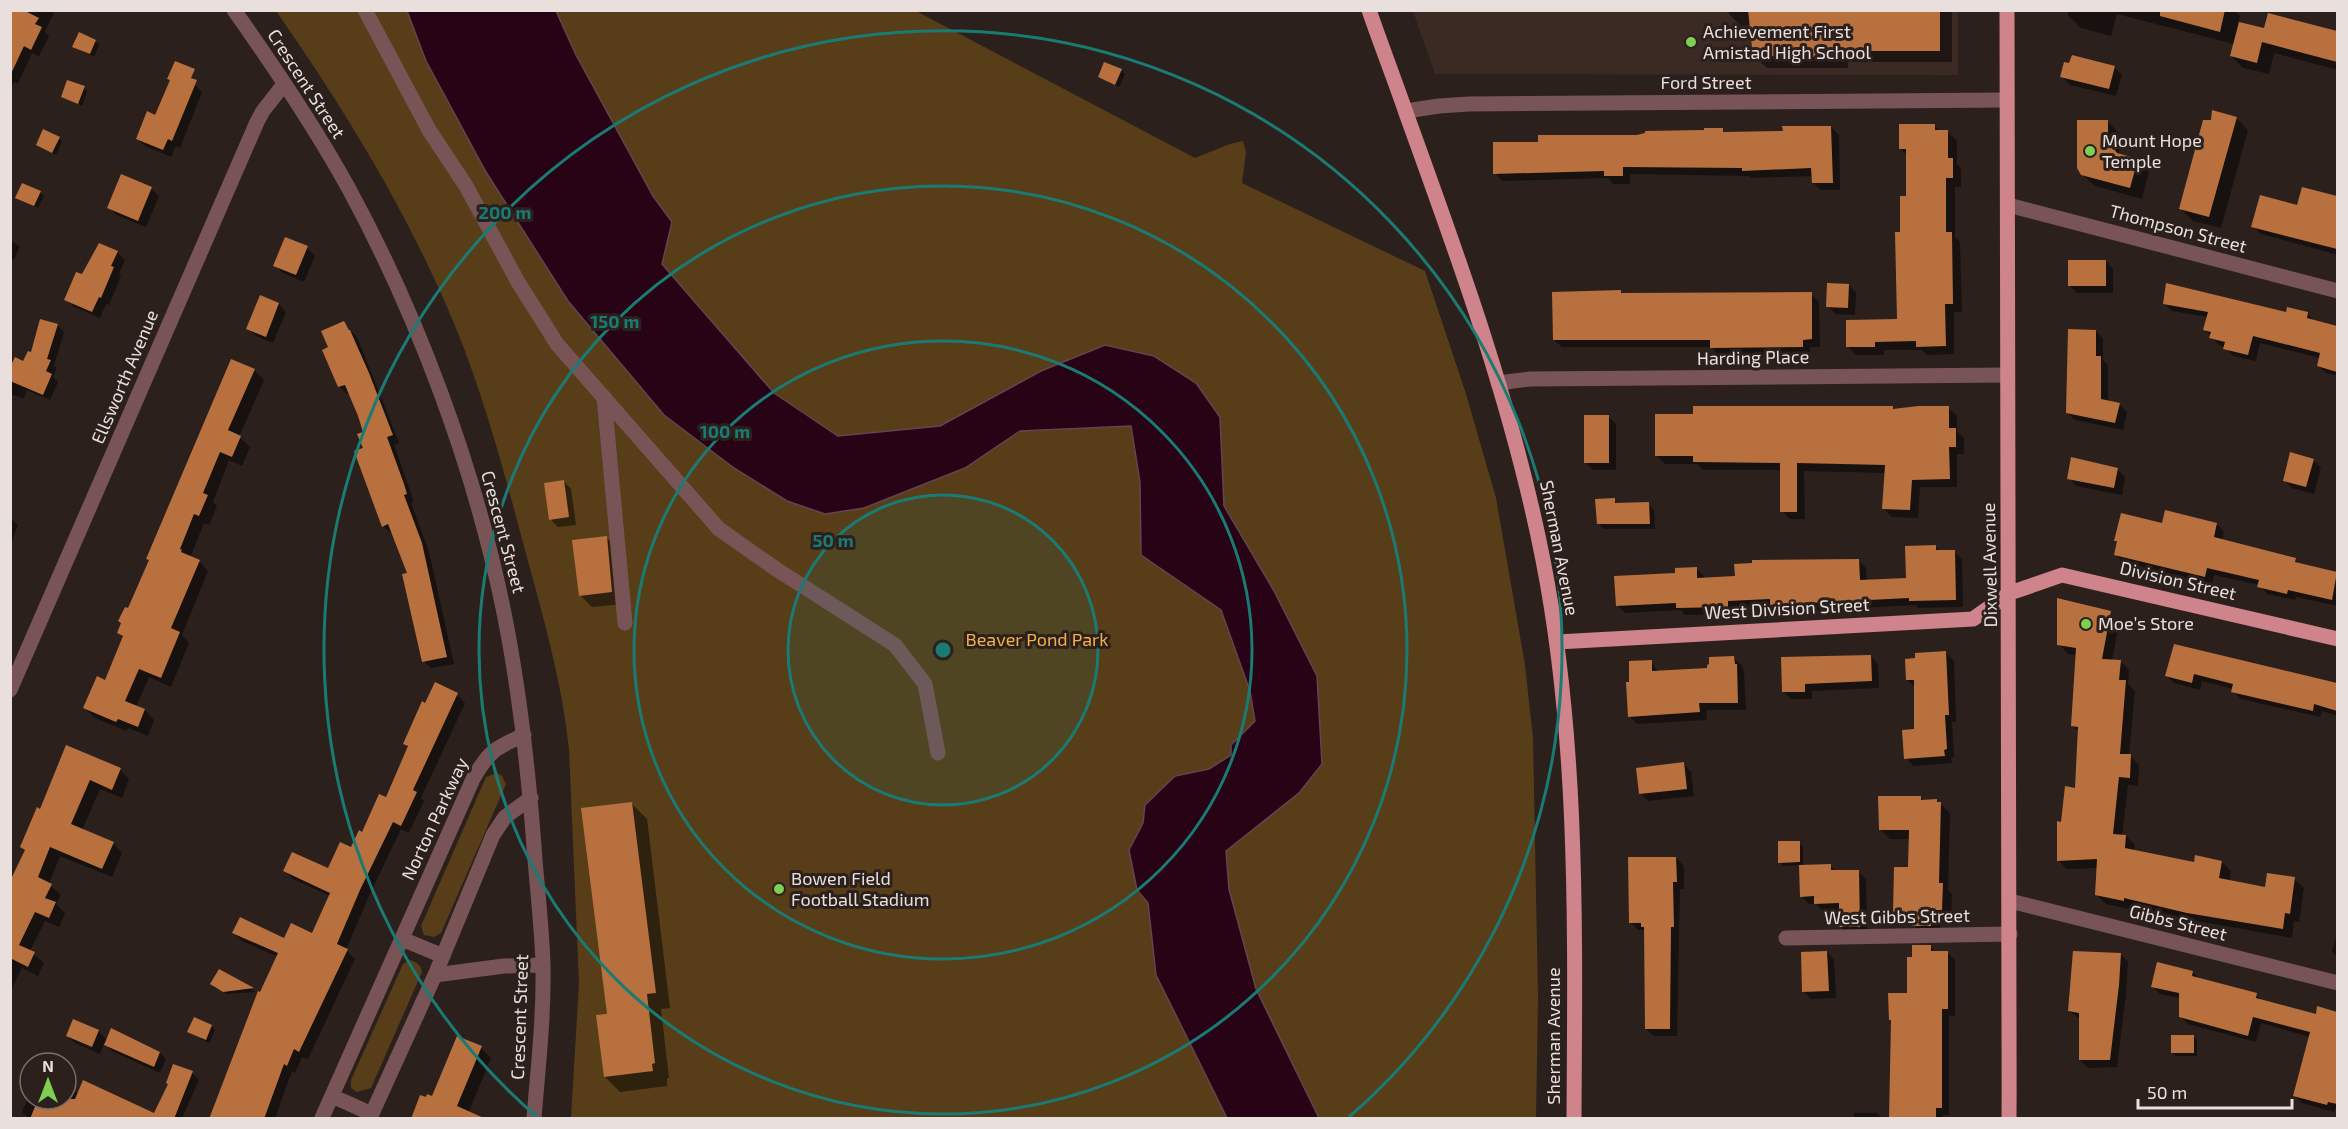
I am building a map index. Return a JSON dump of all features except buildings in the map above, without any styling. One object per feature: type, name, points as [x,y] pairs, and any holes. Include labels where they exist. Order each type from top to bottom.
[{"type":"main road","name":"Sherman Avenue","points":[[1369,10],[1406,111],[1498,383],[1530,500],[1557,642],[1568,779],[1574,909],[1574,1119]]},
{"type":"main road","name":"Dixwell Avenue","points":[[2007,10],[2007,375],[2010,593],[2009,1119]]},
{"type":"main road","name":"Division Street","points":[[2010,593],[2062,575],[2337,639]]},
{"type":"main road","name":"West Division Street","points":[[1557,642],[1973,619],[2010,593]]},
{"type":"street","name":"Crescent Street","points":[[234,10],[311,125],[350,190],[411,321],[453,426],[503,607],[524,735],[543,965],[534,1119]]},
{"type":"street","points":[[365,10],[429,130],[466,186],[524,291],[557,344],[719,529],[776,569],[895,645],[925,684],[938,753]]},
{"type":"street","name":"Ellsworth Avenue","points":[[10,690],[257,122],[262,111],[284,84]]},
{"type":"street","name":"Ford Street","points":[[1406,111],[1469,104],[2007,100]]},
{"type":"street","name":"Thompson Street","points":[[2008,205],[2337,291]]},
{"type":"street","name":"Harding Place","points":[[1498,383],[1530,379],[2007,375]]},
{"type":"street","points":[[604,397],[625,623]]},
{"type":"street","name":"Norton Parkway","points":[[322,1119],[473,779],[484,760],[495,748],[524,735]]},
{"type":"street","points":[[332,1096],[371,1116],[435,975],[493,835],[505,817],[531,798]]},
{"type":"street","name":"Gibbs Street","points":[[2010,901],[2337,983]]},
{"type":"street","name":"West Gibbs Street","points":[[1785,938],[2010,934]]},
{"type":"street","points":[[402,939],[443,956]]},
{"type":"street","points":[[435,975],[504,966],[543,965]]},
{"type":"shaded area","points":[[407,11],[556,11],[576,55],[653,196],[672,222],[662,264],[774,393],[838,436],[940,426],[1041,371],[1105,345],[1154,356],[1196,383],[1220,417],[1224,506],[1274,591],[1317,676],[1322,764],[1299,793],[1226,851],[1229,889],[1256,989],[1319,1118],[1227,1118],[1156,975],[1148,903],[1137,890],[1129,850],[1143,823],[1145,805],[1175,776],[1209,769],[1231,755],[1231,745],[1255,721],[1250,691],[1221,610],[1141,555],[1140,482],[1131,426],[1020,431],[965,468],[864,508],[825,514],[787,501],[734,468],[664,415],[568,301],[486,172],[426,61]]},
{"type":"shaded area","name":"Achievement First Amistad High School","points":[[1413,11],[1958,11],[1958,75],[1435,74]]},
{"type":"green space","name":"Beaver Pond Park","points":[[276,11],[916,11],[1195,158],[1243,141],[1246,152],[1242,183],[1425,271],[1466,394],[1496,498],[1525,665],[1533,738],[1538,998],[1536,1118],[571,1118],[579,983],[569,749],[557,674],[538,600],[487,417],[470,364],[442,295],[422,252],[377,169],[329,89]]},
{"type":"green space","points":[[497,773],[502,776],[506,784],[441,933],[434,937],[424,935],[421,926],[486,777]]},
{"type":"green space","points":[[409,960],[418,964],[422,972],[371,1088],[357,1092],[351,1088],[351,1080],[403,964]]},
{"type":"place","name":"Achievement First Amistad High School","points":[[1691,42]]},
{"type":"place","name":"Mount Hope Temple","points":[[2090,151]]},
{"type":"place","name":"Moe’s Store","points":[[2086,624]]},
{"type":"place","name":"Bowen Field Football Stadium","points":[[779,889]]}]
